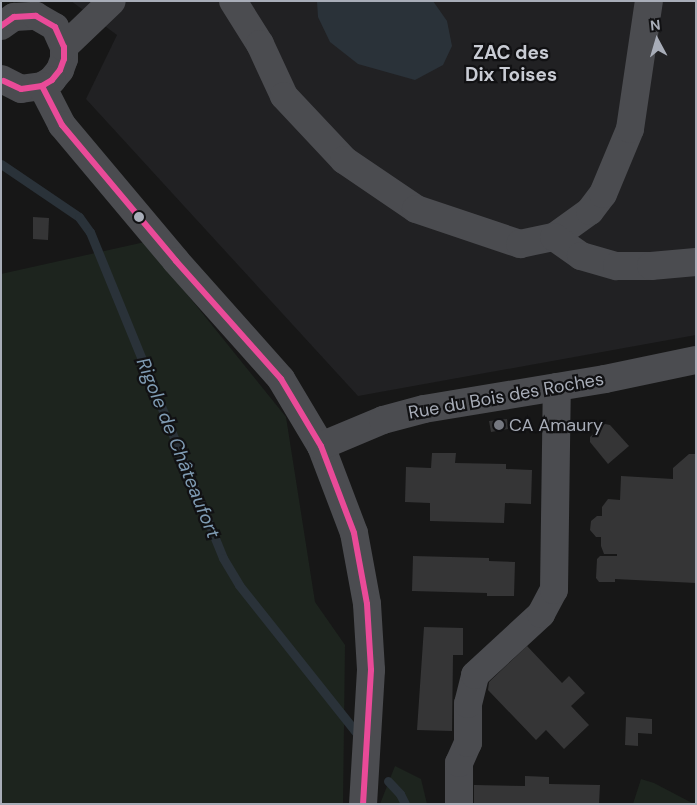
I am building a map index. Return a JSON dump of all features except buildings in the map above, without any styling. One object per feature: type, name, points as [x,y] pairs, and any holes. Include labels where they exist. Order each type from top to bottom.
[{"type":"street","points":[[64,47],[112,1]]},
{"type":"street","points":[[233,1],[260,44],[284,96],[344,160],[416,209],[520,244],[554,237],[590,211],[603,194],[630,129],[649,1]]},
{"type":"street","points":[[1,79],[21,89],[42,86],[52,80],[60,70],[64,59],[64,47],[61,36],[46,20],[23,14]]},
{"type":"street","points":[[42,86],[62,125],[176,261],[243,334],[281,379],[321,446],[354,533],[367,604],[371,670],[363,804]]},
{"type":"street","points":[[554,237],[581,256],[617,266],[651,266],[696,262]]},
{"type":"street","name":"Rue du Bois des Roches","points":[[321,446],[383,420],[407,413],[696,360]]},
{"type":"street","points":[[459,804],[459,763],[468,743],[468,704],[475,675],[541,614],[554,590],[557,387]]},
{"type":"shaded area","points":[[71,1],[696,1],[696,335],[358,396],[86,99],[117,35]]},
{"type":"shaded area","points":[[317,1],[433,1],[447,21],[452,46],[443,65],[415,80],[358,64],[330,42],[318,17]]},
{"type":"shaded area","points":[[145,242],[286,417],[315,602],[345,645],[343,804],[1,804],[1,274]]},
{"type":"shaded area","points":[[395,766],[421,779],[427,804],[380,804]]},
{"type":"shaded area","points":[[641,779],[654,783],[694,804],[633,804]]},
{"type":"waterway","name":"Rigole de Châteaufort","points":[[1,164],[79,217],[90,232],[223,558],[239,585],[360,737]]},
{"type":"waterway","name":"Rigole de Châteaufort","points":[[388,781],[400,794],[405,804]]},
{"type":"transit line","points":[[1,26],[14,17],[36,16],[55,27],[64,47],[64,59],[60,70],[52,80],[42,86],[21,89],[4,81]]},
{"type":"transit line","points":[[42,86],[62,125],[176,261],[281,379],[321,446],[354,533],[367,604],[371,670],[363,804]]},
{"type":"place","name":"CA Amaury","points":[[499,425]]},
{"type":"district","name":"ZAC des Dix Toises","points":[[511,64]]}]
